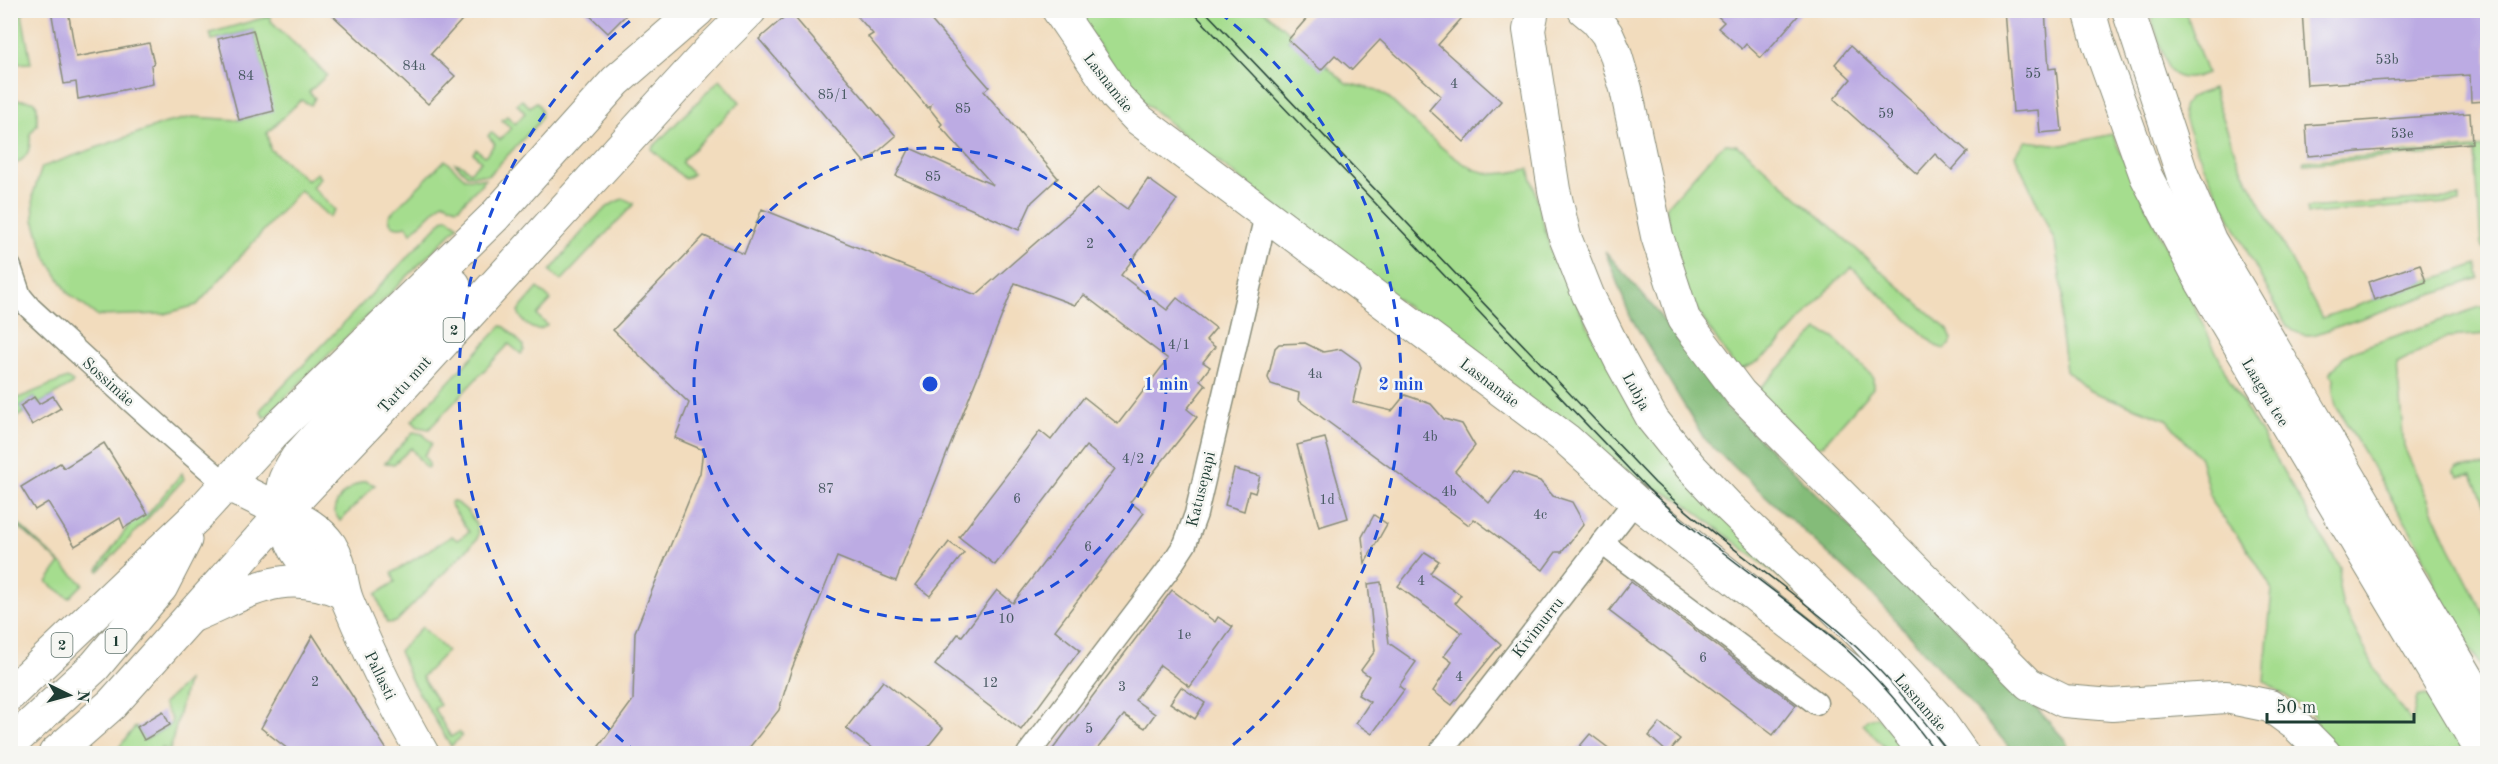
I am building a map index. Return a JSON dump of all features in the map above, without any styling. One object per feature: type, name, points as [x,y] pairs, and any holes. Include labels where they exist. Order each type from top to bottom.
[{"type":"main road","name":"2","points":[[10,694],[196,517],[272,434],[494,217],[616,81],[698,10]]},
{"type":"main road","name":"Tartu mnt","points":[[55,753],[112,704],[284,512],[380,411],[711,49],[750,10]]},
{"type":"main road","points":[[284,512],[281,497],[284,479],[297,458],[482,254],[494,217]]},
{"type":"main road","points":[[225,483],[284,512]]},
{"type":"main road","name":"1","points":[[10,744],[95,666],[153,596],[160,587],[196,517]]},
{"type":"main road","points":[[84,753],[112,704]]},
{"type":"street","name":"Lasnamäe","points":[[1058,10],[1117,97],[1138,119],[1566,439],[1635,501],[1879,695],[1926,753]]},
{"type":"street","name":"Lubja","points":[[1533,10],[1529,30],[1530,41],[1554,189],[1565,237],[1588,295],[1620,360],[1653,420],[1690,466],[1878,653]]},
{"type":"street","points":[[1584,10],[1607,34],[1615,52],[1626,89],[1657,236],[1684,319],[1740,393],[2029,684],[2064,701],[2074,702],[2112,705],[2226,697],[2270,706],[2296,725],[2325,753]]},
{"type":"street","name":"Laagna tee","points":[[2089,10],[2098,42],[2146,176],[2202,283],[2483,753]]},
{"type":"street","name":"Laagna tee","points":[[2128,10],[2182,174],[2210,240],[2487,712]]},
{"type":"street","name":"Katusepapi","points":[[1028,753],[1168,570],[1185,544],[1196,514],[1266,215]]},
{"type":"street","name":"Sossimäe","points":[[10,267],[20,296],[30,308],[114,388],[148,414],[225,483]]},
{"type":"street","name":"Kivimurru","points":[[1439,753],[1635,501]]},
{"type":"street","name":"Pallasti","points":[[284,512],[288,537],[299,557],[334,588],[423,753]]},
{"type":"street","points":[[1602,543],[1816,703]]},
{"type":"street","points":[[191,617],[255,588],[273,583],[334,588]]},
{"type":"street","name":"Lasnamäe","points":[[1878,653],[1937,717],[1963,753]]},
{"type":"street","points":[[1878,653],[1879,695]]},
{"type":"green space","points":[[10,11],[25,11],[22,15],[31,63],[11,64]]},
{"type":"green space","points":[[1074,11],[1264,11],[1292,35],[1288,40],[1326,65],[1346,83],[1377,90],[1385,95],[1432,139],[1471,168],[1494,174],[1529,169],[1550,248],[1593,336],[1828,615],[1682,501],[1624,473],[1187,138],[1132,92]]},
{"type":"green space","points":[[2149,11],[2185,11],[2207,73],[2182,78],[2168,69]]},
{"type":"green space","points":[[270,16],[271,21],[327,75],[309,92],[315,98],[311,105],[301,100],[267,133],[270,149],[307,180],[317,173],[320,178],[312,187],[335,210],[329,217],[300,190],[197,305],[164,314],[97,316],[68,293],[46,257],[34,220],[33,194],[42,167],[166,123],[193,117],[239,120],[273,111],[253,30],[212,40],[210,33]]},
{"type":"green space","points":[[720,79],[740,102],[683,160],[682,163],[693,174],[685,179],[651,149]]},
{"type":"green space","points":[[2213,89],[2238,161],[2322,318],[2477,264],[2479,278],[2316,334],[2304,335],[2290,329],[2228,213],[2185,121],[2183,108],[2188,100]]},
{"type":"green space","points":[[11,99],[33,101],[37,106],[37,125],[30,134],[27,154],[21,161],[11,166]]},
{"type":"green space","points":[[522,100],[530,107],[536,102],[538,104],[541,118],[538,123],[489,175],[467,175],[455,163],[462,165],[470,172],[481,161],[473,153],[476,149],[485,156],[495,144],[488,136],[491,132],[500,140],[511,128],[502,120],[507,116],[515,124],[525,113],[517,104]]},
{"type":"green space","points":[[2112,134],[2231,383],[2340,567],[2339,587],[2343,607],[2381,680],[2412,723],[2417,697],[2426,695],[2460,732],[2472,753],[2341,753],[2313,724],[2315,716],[2264,681],[2272,589],[2251,554],[2212,503],[2200,458],[2166,419],[2088,390],[2066,370],[2060,330],[2063,297],[2055,242],[2015,155],[2026,141],[2063,145]]},
{"type":"green space","points":[[1726,144],[1736,145],[1743,149],[1948,330],[1952,340],[1950,345],[1944,349],[1936,346],[1852,268],[1771,352],[1742,369],[1734,366],[1698,312],[1677,270],[1666,207],[1717,150]]},
{"type":"green space","points":[[2487,147],[2487,251],[2481,245],[2475,151],[2304,164],[2304,161]]},
{"type":"green space","points":[[445,160],[465,178],[486,179],[459,207],[456,208],[443,202],[411,233],[407,226],[392,225],[389,216]]},
{"type":"green space","points":[[2460,197],[2460,202],[2308,214],[2307,208]]},
{"type":"green space","points":[[624,199],[633,205],[561,281],[550,271],[605,209]]},
{"type":"green space","points":[[445,218],[449,218],[458,226],[265,418],[261,409]]},
{"type":"green space","points":[[1605,251],[1655,309],[1727,408],[2020,690],[2066,741],[2070,753],[2015,753],[1872,594],[1705,440],[1630,316]]},
{"type":"green space","points":[[538,288],[551,300],[537,315],[547,325],[534,329],[526,324],[518,311]]},
{"type":"green space","points":[[2480,307],[2487,308],[2487,334],[2447,337],[2397,363],[2404,447],[2449,546],[2487,620],[2487,677],[2440,598],[2419,545],[2336,406],[2333,392],[2334,378],[2330,374],[2343,357],[2355,350]]},
{"type":"green space","points":[[501,326],[505,327],[524,346],[521,354],[509,344],[429,429],[418,427],[412,421]]},
{"type":"green space","points":[[1818,330],[1834,338],[1873,377],[1873,388],[1823,445],[1815,448],[1759,392],[1760,388]]},
{"type":"green space","points":[[67,378],[73,382],[71,385],[39,404],[34,397],[20,406],[24,413],[11,420],[11,401]]},
{"type":"green space","points":[[413,432],[423,434],[432,444],[424,455],[429,468],[425,467],[411,448],[394,464],[385,463]]},
{"type":"green space","points":[[2488,466],[2487,509],[2472,475],[2459,476],[2454,471],[2457,468]]},
{"type":"green space","points":[[182,473],[184,479],[99,571],[98,569],[141,508],[147,515]]},
{"type":"green space","points":[[365,481],[375,485],[340,521],[334,512],[341,496]]},
{"type":"green space","points":[[452,501],[462,507],[475,522],[477,539],[396,622],[387,623],[376,594],[395,582],[392,573],[452,536],[457,540],[469,532],[450,504]]},
{"type":"green space","points":[[10,516],[83,584],[69,598],[47,582],[60,563],[11,520]]},
{"type":"green space","points":[[422,627],[447,651],[422,677],[440,705],[434,709],[451,737],[459,732],[462,736],[451,746],[412,682],[399,651]]},
{"type":"green space","points":[[187,681],[170,750],[161,748],[160,753],[114,754],[134,728],[137,727],[145,740],[170,725],[172,720],[163,704]]},
{"type":"green space","points":[[1877,717],[1912,753],[1890,753],[1863,724],[1868,719]]},
{"type":"building","points":[[51,10],[68,10],[76,57],[149,43],[154,64],[151,65],[153,84],[78,99],[76,82],[64,84]]},
{"type":"building","points":[[327,10],[471,10],[431,54],[455,76],[428,104]]},
{"type":"building","points":[[584,10],[631,10],[608,33]]},
{"type":"building","points":[[852,10],[922,10],[989,87],[984,91],[1058,178],[1032,202],[1019,230],[896,176],[910,148],[993,185],[940,126],[942,124],[930,109],[931,105],[928,108],[868,37],[873,34]]},
{"type":"building","points":[[1314,10],[1469,10],[1438,45],[1501,101],[1464,142],[1429,110],[1441,96],[1380,40],[1352,70],[1335,55],[1321,70],[1288,40]]},
{"type":"building","points":[[1711,10],[1803,10],[1761,58],[1746,44],[1742,49],[1718,28],[1724,22]]},
{"type":"building","points":[[2005,10],[2045,10],[2049,69],[2056,68],[2062,131],[2040,133],[2038,110],[2013,112]]},
{"type":"building","points":[[2302,10],[2487,10],[2487,101],[2471,102],[2470,75],[2307,85]]},
{"type":"building","points":[[790,12],[896,136],[865,163],[759,39]]},
{"type":"building","points":[[253,30],[274,111],[239,120],[218,39]]},
{"type":"building","points":[[1850,46],[1968,152],[1952,170],[1935,154],[1917,174],[1834,99],[1851,79],[1835,64]]},
{"type":"building","points":[[2470,113],[2472,143],[2308,156],[2306,125]]},
{"type":"building","points":[[1148,179],[1177,200],[1121,275],[1167,310],[1177,298],[1216,328],[1206,340],[1215,347],[1203,362],[1210,367],[1200,380],[1206,385],[1187,409],[1197,417],[1130,502],[1144,513],[1055,630],[1080,650],[1021,730],[935,665],[958,634],[962,636],[997,590],[1013,603],[1115,469],[1086,446],[995,565],[959,537],[1040,431],[1051,440],[1084,397],[1118,424],[1168,359],[1084,295],[1075,305],[1015,283],[896,581],[837,557],[791,671],[779,710],[745,753],[594,753],[633,700],[635,632],[700,473],[703,450],[675,438],[689,403],[613,330],[704,236],[744,254],[762,209],[976,295],[1098,188],[1127,209]]},
{"type":"building","points":[[2420,264],[2426,282],[2374,300],[2368,282]]},
{"type":"building","points":[[1305,343],[1323,352],[1341,349],[1359,362],[1361,367],[1353,402],[1392,411],[1405,395],[1431,404],[1444,419],[1462,424],[1475,446],[1455,471],[1489,503],[1514,472],[1540,481],[1553,496],[1572,502],[1584,524],[1562,552],[1556,552],[1543,570],[1474,519],[1469,525],[1298,400],[1299,393],[1271,384],[1268,378],[1275,348],[1279,344]]},
{"type":"building","points":[[53,396],[61,408],[32,425],[20,406],[34,397],[39,404]]},
{"type":"building","points":[[1325,438],[1348,518],[1319,527],[1297,445]]},
{"type":"building","points":[[104,443],[148,514],[124,528],[120,518],[75,546],[48,502],[35,510],[21,487],[60,463],[64,468]]},
{"type":"building","points":[[1234,469],[1260,476],[1255,493],[1249,491],[1244,511],[1225,505]]},
{"type":"building","points":[[1374,515],[1387,524],[1365,563],[1362,537]]},
{"type":"building","points":[[949,542],[964,553],[930,596],[916,585]]},
{"type":"building","points":[[1425,552],[1439,561],[1430,573],[1461,595],[1455,603],[1501,644],[1452,705],[1433,691],[1452,662],[1444,656],[1462,633],[1398,586]]},
{"type":"building","points":[[1381,582],[1389,643],[1416,662],[1399,686],[1404,690],[1372,734],[1356,723],[1370,702],[1358,695],[1369,676],[1361,670],[1375,651],[1368,584]]},
{"type":"building","points":[[1631,582],[1796,705],[1773,735],[1609,611]]},
{"type":"building","points":[[1172,590],[1215,622],[1218,617],[1233,627],[1190,687],[1160,665],[1135,700],[1155,714],[1145,728],[1124,715],[1094,753],[1050,753]]},
{"type":"building","points":[[313,635],[389,753],[293,753],[261,728]]},
{"type":"building","points":[[883,681],[943,728],[923,753],[878,753],[846,728]]},
{"type":"building","points":[[1181,687],[1205,703],[1195,719],[1170,703]]},
{"type":"building","points":[[163,711],[170,725],[144,740],[137,727]]},
{"type":"building","points":[[1660,723],[1680,739],[1668,753],[1649,736]]},
{"type":"building","points":[[1590,734],[1615,753],[1574,753]]},
{"type":"tram line","points":[[1191,10],[1648,489],[1695,530],[1844,647],[1893,698],[1937,754]]},
{"type":"tram line","points":[[1204,10],[1655,483],[1858,648],[1899,692],[1950,754]]}]
